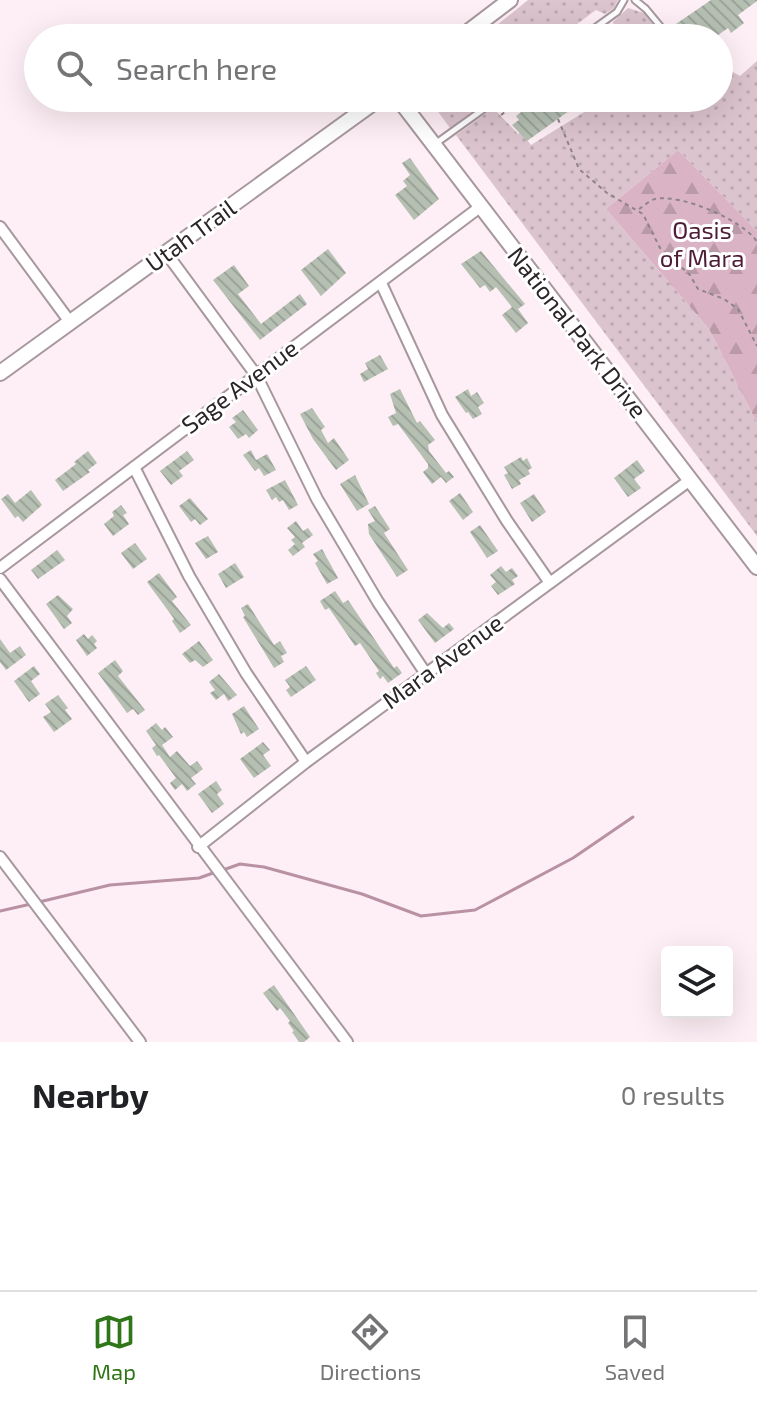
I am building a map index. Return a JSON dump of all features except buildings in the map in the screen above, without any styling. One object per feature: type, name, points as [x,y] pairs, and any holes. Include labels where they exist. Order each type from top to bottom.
[{"type":"street","points":[[476,24],[501,3]]},
{"type":"street","name":"Utah Trail","points":[[0,373],[361,112]]},
{"type":"street","name":"National Park Drive","points":[[409,112],[757,567]]},
{"type":"street","name":"Sage Avenue","points":[[0,568],[480,207]]},
{"type":"street","points":[[0,227],[70,322]]},
{"type":"street","points":[[167,254],[256,375],[317,499],[378,602],[426,674]]},
{"type":"street","points":[[381,283],[442,415],[507,521],[550,583]]},
{"type":"street","points":[[134,467],[196,588],[246,673],[306,762]]},
{"type":"street","name":"Mara Avenue","points":[[198,847],[306,762],[690,480]]},
{"type":"street","points":[[0,579],[347,1042]]},
{"type":"street","points":[[0,857],[140,1042]]},
{"type":"lane","points":[[600,24],[617,12],[624,0]]},
{"type":"lane","points":[[635,0],[658,24]]},
{"type":"lane","points":[[434,145],[480,112]]},
{"type":"path","points":[[501,115],[505,112]]},
{"type":"path","points":[[558,119],[579,169],[607,193],[638,210],[649,224],[660,248],[690,275],[698,289],[724,299],[738,309],[757,346]]},
{"type":"path","points":[[638,210],[654,199],[683,199],[747,229],[757,242]]},
{"type":"shaded area","points":[[528,0],[618,0],[614,8],[605,14],[596,10],[577,24],[498,24]]},
{"type":"shaded area","points":[[628,8],[644,13],[652,24],[613,24]]},
{"type":"shaded area","points":[[757,61],[757,231],[678,150],[606,209],[709,329],[757,423],[757,536],[456,135],[488,112],[497,112],[531,145],[584,112],[733,112],[733,72],[740,76]]},
{"type":"shaded area","points":[[438,112],[471,112],[450,128]]},
{"type":"green space","name":"Oasis of Mara","points":[[678,150],[757,231],[757,423],[709,329],[606,209]]},
{"type":"waterway","points":[[223,870],[240,864],[264,867],[362,894],[421,916],[475,910],[573,858],[633,817]]},
{"type":"waterway","points":[[39,902],[110,885],[199,878],[216,872]]},
{"type":"waterway","points":[[0,911],[31,904]]}]
